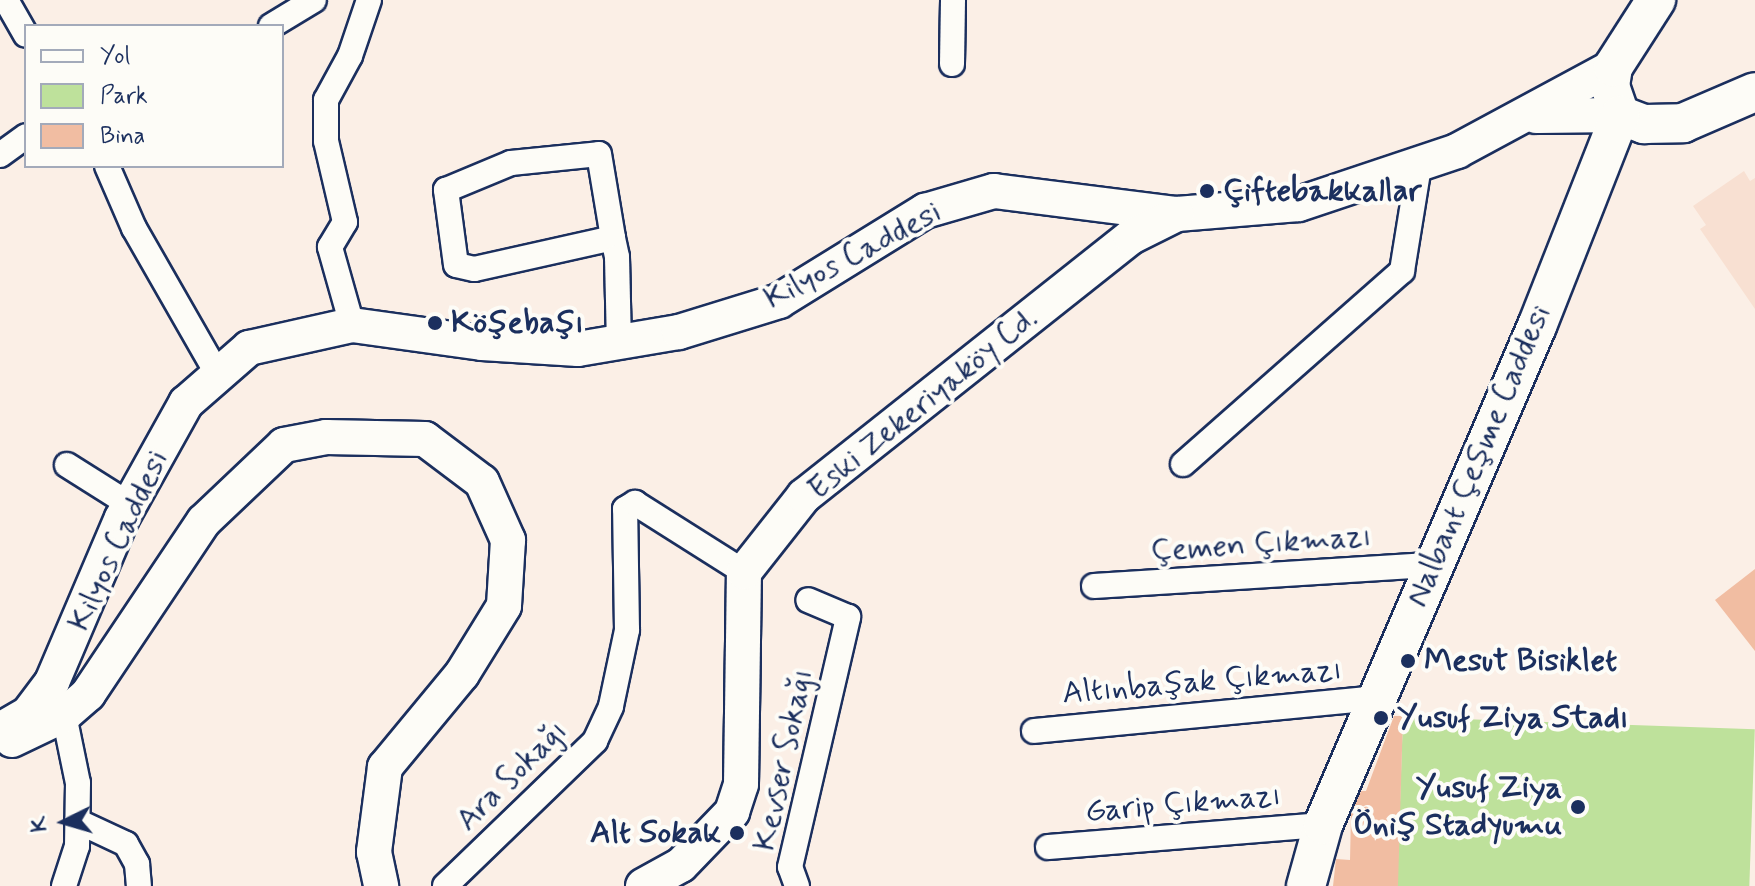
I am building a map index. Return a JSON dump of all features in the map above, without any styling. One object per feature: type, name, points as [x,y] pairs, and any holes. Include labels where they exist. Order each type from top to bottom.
[{"type":"main road","points":[[1656,0],[1613,67],[1610,86],[1620,115],[1644,124],[1683,123],[1755,92]]},
{"type":"main road","name":"Nalbant Çeşme Caddesi","points":[[1306,886],[1323,825],[1537,326],[1620,115]]},
{"type":"street","points":[[6,0],[24,32]]},
{"type":"street","points":[[274,24],[314,0]]},
{"type":"street","points":[[352,325],[330,247],[345,222],[326,141],[326,100],[350,56],[369,0]]},
{"type":"street","points":[[952,64],[953,0]]},
{"type":"street","name":"Kilyos Caddesi","points":[[0,730],[28,714],[52,682],[129,504],[186,403],[249,348],[352,325],[495,344],[578,349],[679,332],[779,301],[925,211],[994,191],[1177,214],[1299,204],[1419,166],[1528,116],[1613,67]]},
{"type":"street","points":[[1528,116],[1620,115]]},
{"type":"street","points":[[0,155],[24,137]]},
{"type":"street","points":[[613,238],[474,269],[456,265],[446,190],[511,163],[599,154],[613,238],[619,342]]},
{"type":"street","points":[[1183,464],[1402,271],[1419,166]]},
{"type":"street","points":[[108,168],[134,228],[217,373]]},
{"type":"street","name":"Eski Zekeriyaköy Cd.","points":[[744,572],[804,496],[1131,237],[1177,214]]},
{"type":"street","points":[[0,742],[64,715],[88,694],[204,521],[284,445],[326,437],[425,439],[482,482],[508,540],[504,606],[462,674],[385,767],[374,852],[379,884]]},
{"type":"street","points":[[67,465],[129,504]]},
{"type":"street","name":"Ara Sokağı","points":[[445,886],[595,741],[611,706],[627,630],[625,509],[635,503],[744,572]]},
{"type":"street","name":"Çemen Çıkmazı","points":[[1094,586],[1432,565]]},
{"type":"street","points":[[643,886],[681,865],[732,812],[741,784],[744,572]]},
{"type":"street","name":"Kevser Sokağı","points":[[797,886],[790,867],[848,617],[808,600]]},
{"type":"street","name":"Altınbaşak Çıkmazı","points":[[1034,731],[1376,698]]},
{"type":"street","points":[[64,715],[78,783],[77,846],[64,886]]},
{"type":"street","points":[[77,821],[126,844],[137,864],[139,886]]},
{"type":"street","name":"Garip Çıkmazı","points":[[1048,847],[1323,825]]},
{"type":"shaded area","points":[[1744,171],[1750,181],[1755,178],[1755,309],[1700,229],[1706,225],[1693,206]]},
{"type":"green space","name":"Yusuf Ziya Öniş Stadyumu","points":[[1403,717],[1755,729],[1749,886],[1397,886]]},
{"type":"building","points":[[1755,569],[1755,651],[1715,600]]},
{"type":"building","points":[[1394,716],[1403,716],[1398,886],[1333,886],[1336,859],[1350,860],[1351,814],[1361,791],[1366,791]]},
{"type":"place","name":"Çiftebakkallar","points":[[1207,191]]},
{"type":"place","name":"Köşebaşı","points":[[435,323]]},
{"type":"place","name":"Mesut Bisiklet","points":[[1408,661]]},
{"type":"place","name":"Yusuf Ziya Stadı","points":[[1381,718]]},
{"type":"place","name":"Yusuf Ziya Öniş Stadyumu","points":[[1578,807]]},
{"type":"place","name":"Alt Sokak","points":[[737,833]]}]
